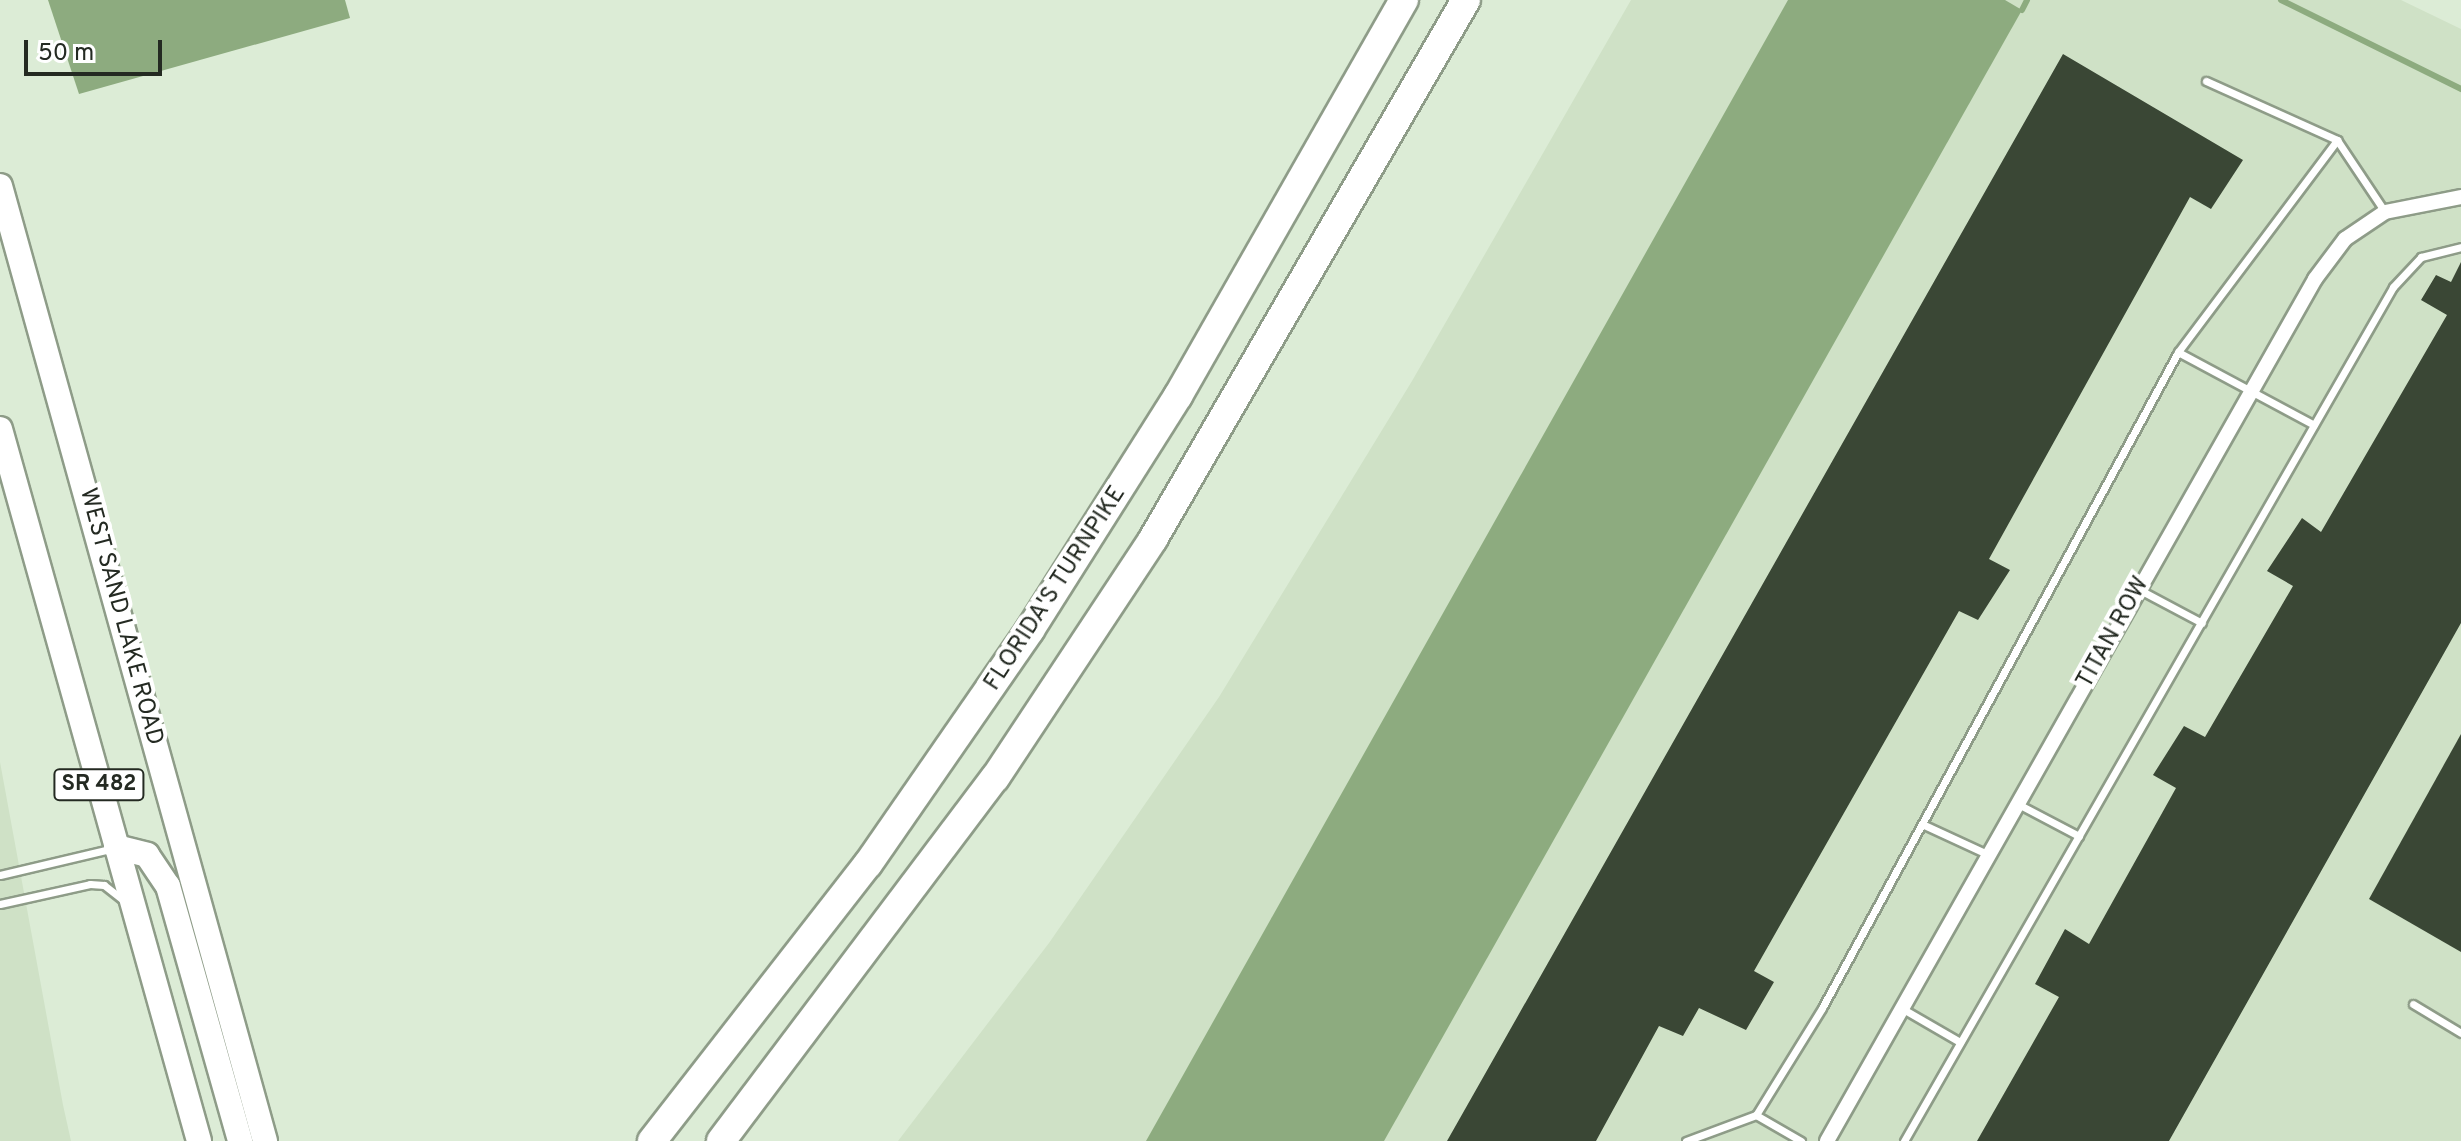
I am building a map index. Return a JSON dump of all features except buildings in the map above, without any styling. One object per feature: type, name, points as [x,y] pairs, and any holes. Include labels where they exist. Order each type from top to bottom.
[{"type":"highway","name":"FLORIDA'S TURNPIKE","points":[[652,1141],[868,864],[1030,630],[1178,396],[1404,0]]},
{"type":"highway","points":[[721,1141],[986,790],[1153,539],[1466,0]]},
{"type":"main road","name":"WEST SAND LAKE ROAD","points":[[0,186],[265,1141]]},
{"type":"main road","name":"SR 482","points":[[0,429],[199,1141]]},
{"type":"main road","points":[[116,847],[147,855],[168,886],[240,1141]]},
{"type":"street","name":"TITAN ROW","points":[[1827,1141],[2315,279],[2345,239],[2385,212],[2461,197]]},
{"type":"lane","points":[[2206,81],[2337,140],[2385,212]]},
{"type":"lane","points":[[1686,1141],[1756,1115],[1922,824],[2178,352],[2337,140]]},
{"type":"lane","points":[[1904,1141],[2402,273],[2434,251],[2461,247]]},
{"type":"lane","points":[[2178,352],[2314,425]]},
{"type":"lane","points":[[2139,590],[2202,623]]},
{"type":"lane","points":[[2018,804],[2079,836]]},
{"type":"lane","points":[[1922,824],[1989,855]]},
{"type":"lane","points":[[0,875],[116,847]]},
{"type":"lane","points":[[0,904],[90,884],[104,885],[134,910]]},
{"type":"lane","points":[[2413,1004],[2461,1033]]},
{"type":"lane","points":[[1902,1008],[1960,1042]]},
{"type":"lane","points":[[1756,1115],[1801,1141]]},
{"type":"shaded area","points":[[48,0],[345,0],[350,18],[79,94]]},
{"type":"shaded area","points":[[1631,0],[2401,0],[2461,29],[2461,1141],[898,1141],[1049,943],[1219,697],[1412,381]]},
{"type":"shaded area","points":[[1788,0],[2005,0],[2022,10],[1384,1141],[1146,1141]]},
{"type":"shaded area","points":[[0,762],[63,1105],[71,1141],[0,1141]]},
{"type":"waterway","points":[[2022,10],[2027,0]]},
{"type":"waterway","points":[[2281,0],[2461,89]]}]
